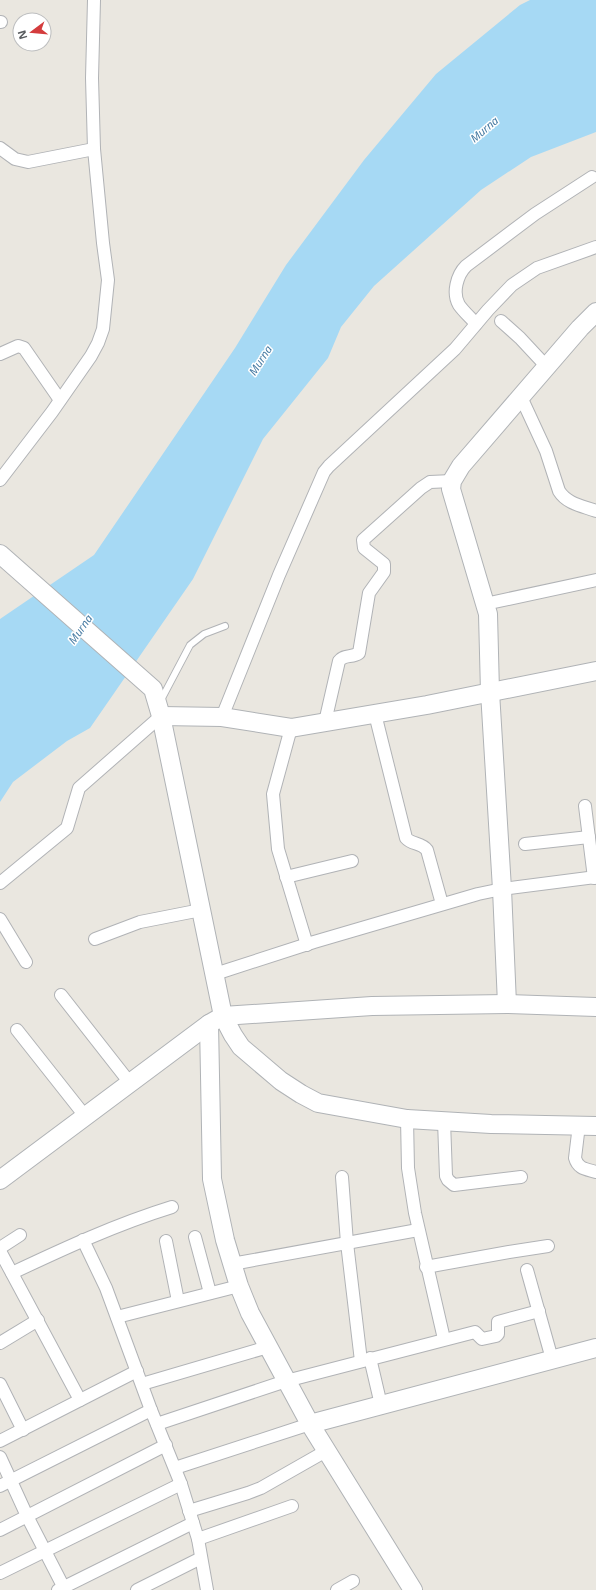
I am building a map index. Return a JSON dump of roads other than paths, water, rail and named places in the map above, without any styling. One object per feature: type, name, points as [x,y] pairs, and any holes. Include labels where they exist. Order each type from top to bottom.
[{"type":"street","points":[[0,480],[60,400],[98,343],[103,330],[108,280],[94,149],[92,78],[94,0]]},
{"type":"street","points":[[0,148],[15,159],[28,162],[94,149]]},
{"type":"street","points":[[476,324],[459,305],[457,300],[456,294],[460,272],[535,214],[592,177]]},
{"type":"street","points":[[222,717],[279,575],[324,472],[455,349],[501,296],[526,274],[537,268],[596,247]]},
{"type":"street","points":[[507,1004],[502,889],[490,692],[488,614],[451,489],[452,481],[461,466],[596,312]]},
{"type":"street","points":[[501,322],[520,338],[547,367]]},
{"type":"street","points":[[0,354],[18,346],[24,348],[60,400]]},
{"type":"street","points":[[521,397],[546,451],[559,491],[563,497],[570,502],[596,511]]},
{"type":"street","points":[[325,722],[339,661],[344,657],[357,655],[359,653],[369,593],[384,572],[385,568],[384,564],[364,548],[363,540],[421,488],[430,482],[452,481]]},
{"type":"street","points":[[3,557],[157,703],[222,717],[291,728],[375,714],[596,671]]},
{"type":"street","points":[[485,604],[596,580]]},
{"type":"street","points":[[0,883],[62,833],[70,821],[79,788],[157,703]]},
{"type":"street","points":[[157,703],[215,974],[216,1020],[212,1179],[225,1240],[239,1286],[250,1313],[286,1381],[326,1451],[412,1590]]},
{"type":"street","points":[[375,714],[406,838],[408,841],[421,844],[427,850],[442,904]]},
{"type":"street","points":[[291,728],[273,794],[278,849],[307,945]]},
{"type":"street","points":[[215,974],[442,904],[502,889],[595,878],[585,806]]},
{"type":"street","points":[[525,844],[589,837]]},
{"type":"street","points":[[286,877],[352,861]]},
{"type":"street","points":[[95,939],[140,922],[202,910]]},
{"type":"street","points":[[0,919],[26,962]]},
{"type":"street","points":[[61,995],[130,1083]]},
{"type":"street","points":[[0,1180],[216,1020],[372,1006],[507,1004],[596,1007]]},
{"type":"street","points":[[216,1020],[233,1035],[241,1047],[281,1081],[318,1103],[407,1119],[491,1124],[588,1126],[575,1158],[576,1162],[581,1168],[596,1172]]},
{"type":"street","points":[[17,1030],[85,1116]]},
{"type":"street","points":[[407,1119],[408,1168],[418,1230],[444,1339]]},
{"type":"street","points":[[444,1121],[446,1176],[451,1184],[454,1185],[521,1177]]},
{"type":"street","points":[[342,1177],[347,1243],[366,1360],[381,1405]]},
{"type":"street","points":[[12,1273],[83,1240],[172,1206]]},
{"type":"street","points":[[232,1264],[418,1230]]},
{"type":"street","points":[[20,1235],[0,1249],[80,1400]]},
{"type":"street","points":[[195,1237],[210,1293]]},
{"type":"street","points":[[83,1240],[106,1288],[151,1410],[181,1484],[198,1539],[207,1590]]},
{"type":"street","points":[[166,1241],[178,1301]]},
{"type":"street","points":[[426,1267],[548,1246]]},
{"type":"street","points":[[527,1270],[552,1359]]},
{"type":"street","points":[[117,1317],[239,1286]]},
{"type":"street","points":[[157,1424],[286,1381],[444,1339],[473,1332],[477,1333],[482,1339],[496,1336],[498,1334],[499,1322],[539,1311]]},
{"type":"street","points":[[0,1343],[38,1320]]},
{"type":"street","points":[[142,1384],[268,1347]]},
{"type":"street","points":[[175,1468],[310,1424],[596,1348]]},
{"type":"street","points":[[0,1442],[137,1371]]},
{"type":"street","points":[[0,1384],[23,1430]]},
{"type":"street","points":[[5,1483],[151,1410]]},
{"type":"street","points":[[0,1530],[166,1445]]},
{"type":"street","points":[[189,1511],[261,1488],[326,1451]]},
{"type":"street","points":[[0,1457],[5,1483],[27,1516],[63,1589],[193,1523]]},
{"type":"street","points":[[0,1573],[181,1484]]},
{"type":"street","points":[[198,1539],[292,1506]]},
{"type":"street","points":[[137,1590],[201,1558]]},
{"type":"street","points":[[337,1590],[352,1581]]},
{"type":"lane","points":[[157,703],[190,645],[204,634],[225,626]]},
{"type":"water","name":"Murna","points":[[530,0],[596,0],[596,132],[531,157],[481,190],[374,286],[341,327],[328,358],[263,439],[193,579],[90,728],[67,741],[13,782],[0,802],[0,619],[94,555],[235,348],[286,265],[364,160],[436,74],[520,5]]}]
